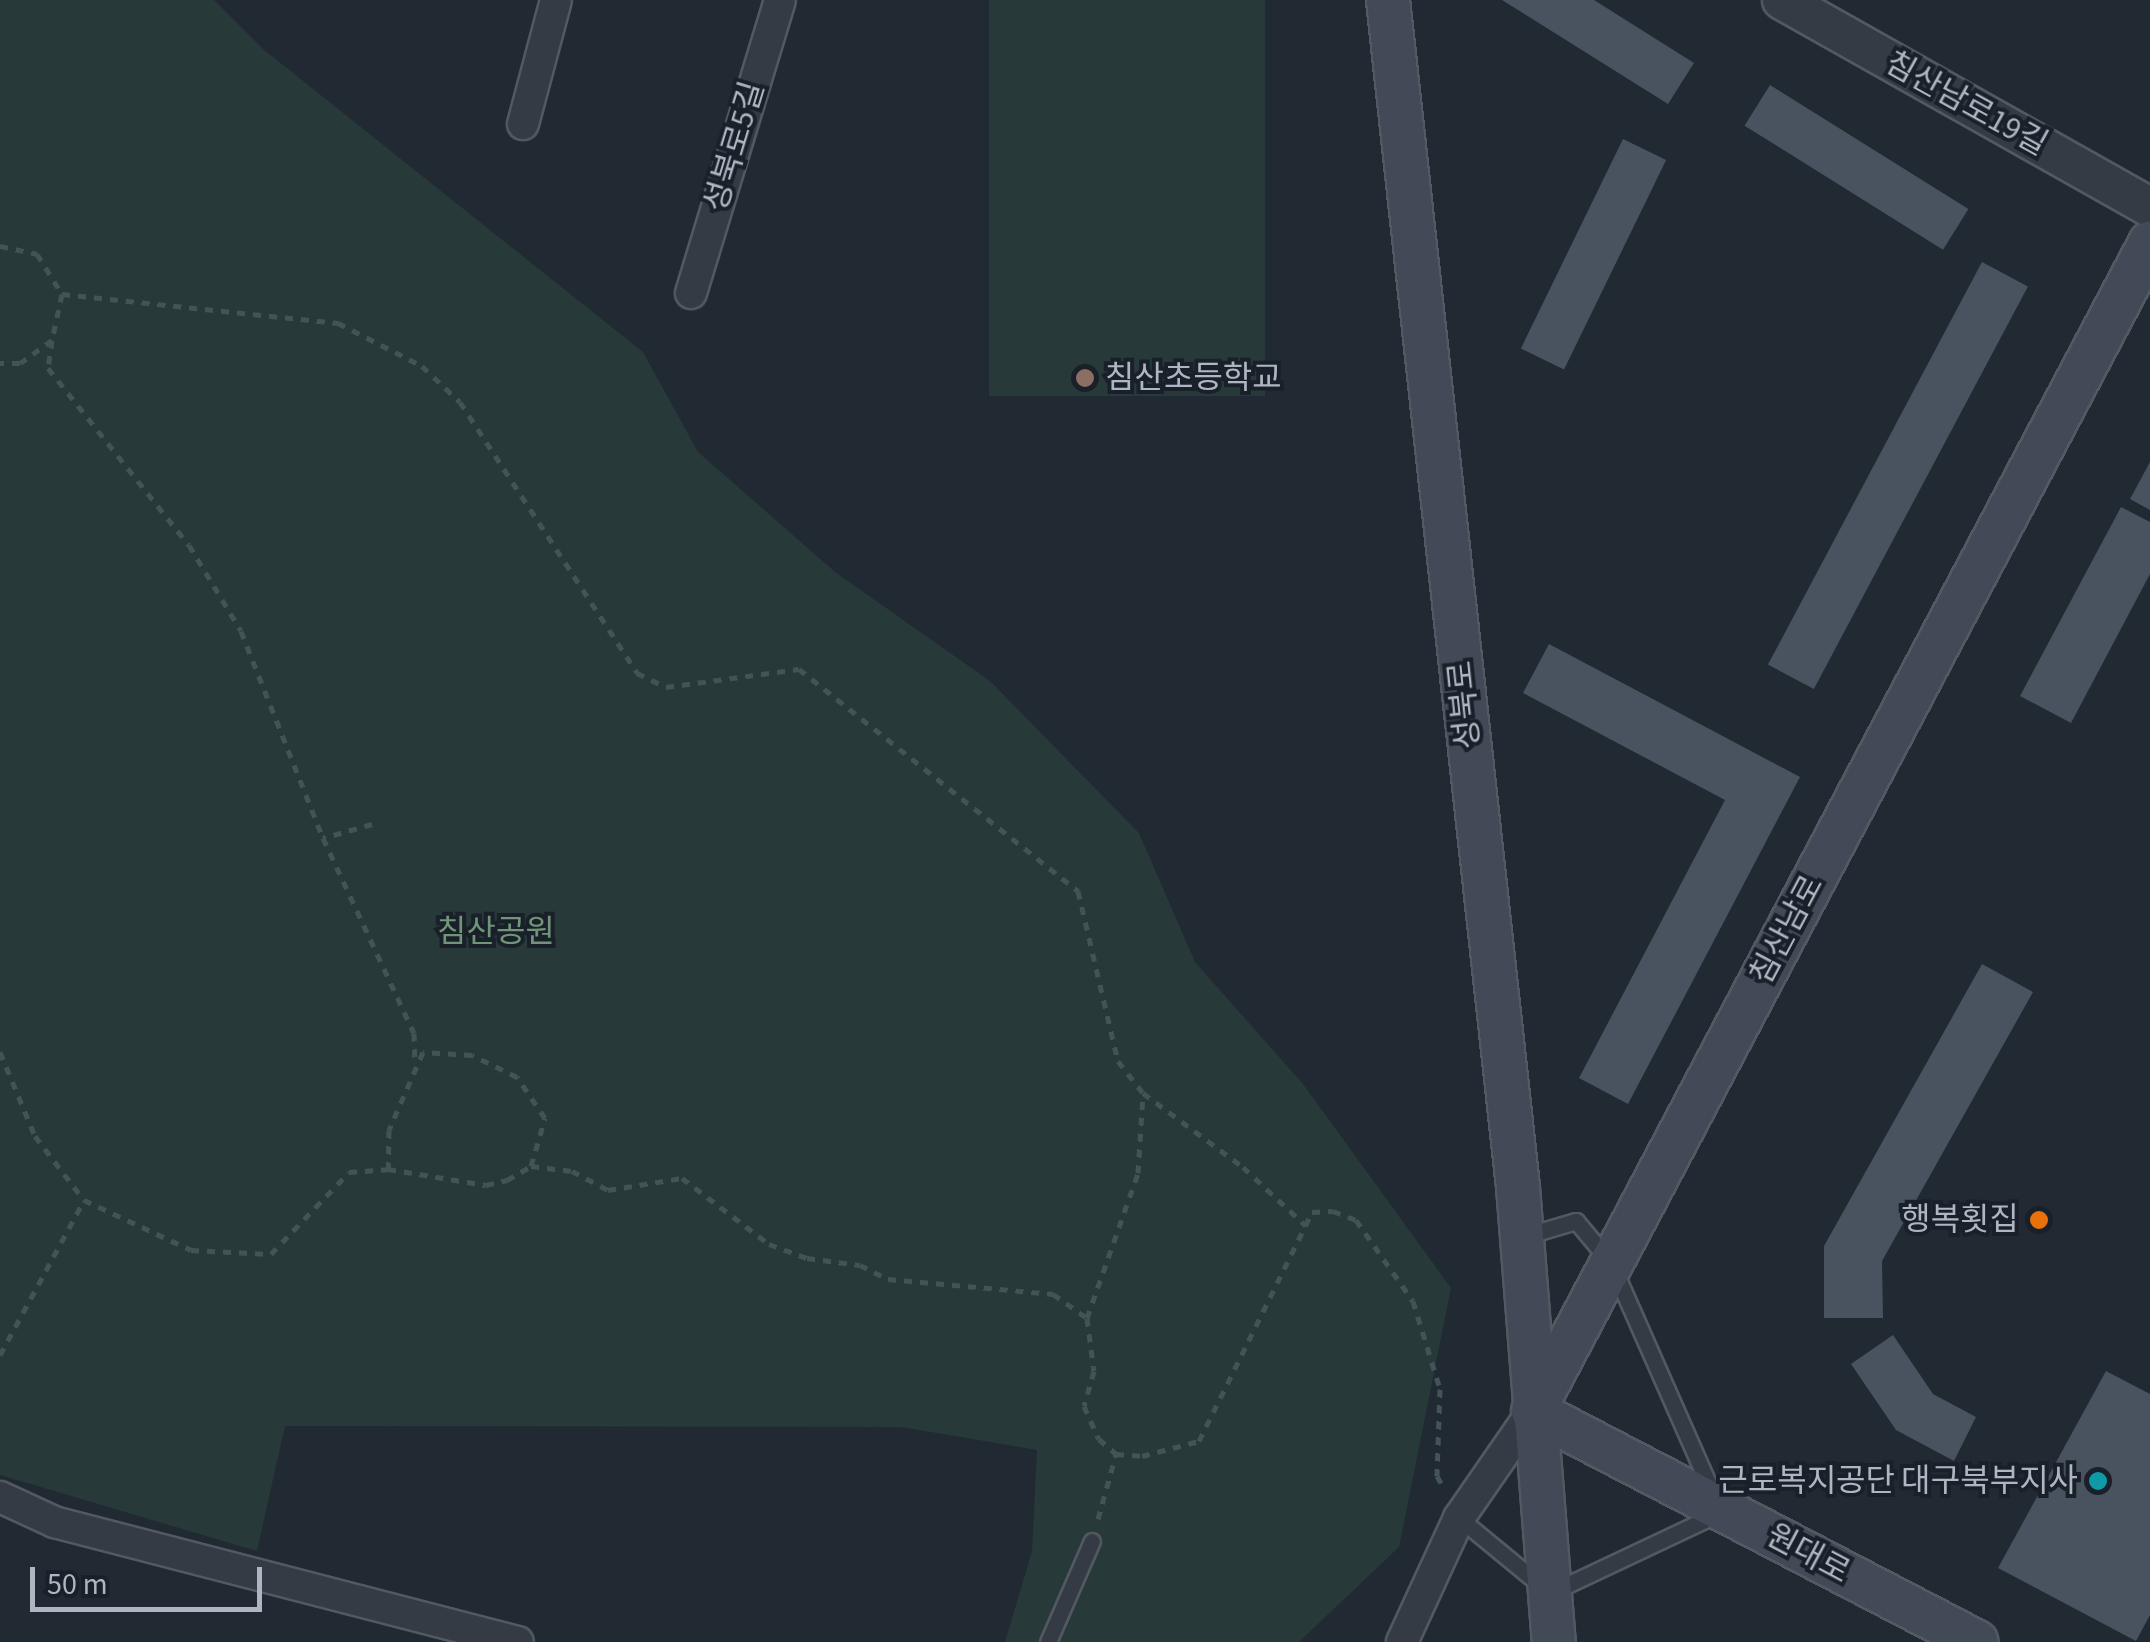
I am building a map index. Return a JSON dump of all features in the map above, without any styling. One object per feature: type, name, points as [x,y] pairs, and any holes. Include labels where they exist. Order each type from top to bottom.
[{"type":"main road","name":"성북로","points":[[1388,0],[1521,1237],[1533,1410]]},
{"type":"main road","name":"침산남로","points":[[1533,1410],[2150,243]]},
{"type":"main road","name":"원대로","points":[[1533,1410],[1977,1642]]},
{"type":"main road","points":[[1533,1410],[1554,1642]]},
{"type":"street","points":[[523,124],[556,0]]},
{"type":"street","name":"성북로5길","points":[[691,293],[780,0]]},
{"type":"street","name":"침산남로19길","points":[[1782,0],[2150,207]]},
{"type":"street","points":[[1402,1642],[1459,1518],[1533,1410]]},
{"type":"street","points":[[0,1497],[54,1522],[518,1642]]},
{"type":"lane","points":[[1459,1518],[1550,1593],[1720,1508],[1611,1263],[1576,1221],[1521,1237]]},
{"type":"lane","points":[[1048,1642],[1092,1540]]},
{"type":"path","points":[[0,246],[37,254],[62,294],[48,368],[189,545],[241,630],[323,838],[414,1033],[415,1067]]},
{"type":"path","points":[[62,294],[338,323],[422,366],[460,402],[637,673],[666,687],[799,669],[1078,891],[1118,1061],[1144,1093],[1243,1167],[1306,1226]]},
{"type":"path","points":[[0,363],[20,364],[52,340]]},
{"type":"path","points":[[323,838],[372,824]]},
{"type":"path","points":[[0,1052],[35,1136],[84,1200],[191,1250],[270,1254],[349,1172],[388,1169],[486,1185],[531,1166],[572,1171],[608,1190],[682,1178],[769,1244],[807,1258],[860,1265],[888,1279],[1053,1294],[1087,1318]]},
{"type":"path","points":[[388,1169],[388,1130],[423,1052],[472,1056],[517,1077],[545,1118],[531,1166]]},
{"type":"path","points":[[1144,1093],[1138,1174],[1087,1318],[1094,1371],[1084,1406],[1099,1439],[1116,1454],[1142,1456],[1199,1441],[1312,1212],[1332,1211],[1356,1220],[1413,1300],[1440,1390],[1437,1476],[1459,1518]]},
{"type":"path","points":[[0,1355],[84,1200]]},
{"type":"path","points":[[1092,1540],[1116,1454]]},
{"type":"green space","name":"침산공원","points":[[0,0],[214,0],[263,49],[643,352],[698,452],[835,572],[990,681],[1139,833],[1195,962],[1303,1084],[1451,1288],[1399,1547],[1299,1642],[1005,1642],[1032,1551],[1037,1450],[901,1427],[285,1426],[257,1551],[0,1475]]},
{"type":"green space","points":[[989,0],[1265,0],[1265,396],[989,396]]},
{"type":"building","points":[[1502,0],[1594,0],[1694,63],[1668,104]]},
{"type":"building","points":[[1770,85],[1968,209],[1943,250],[1745,126]]},
{"type":"building","points":[[1623,139],[1666,160],[1564,369],[1521,348]]},
{"type":"building","points":[[1982,262],[2028,286],[1814,689],[1768,665]]},
{"type":"building","points":[[2150,462],[2150,510],[2130,499]]},
{"type":"building","points":[[2121,507],[2150,522],[2150,574],[2071,723],[2020,696]]},
{"type":"building","points":[[1549,644],[1800,777],[1628,1104],[1579,1078],[1725,800],[1523,693]]},
{"type":"building","points":[[1982,964],[2033,992],[1882,1261],[1883,1318],[1824,1318],[1824,1246]]},
{"type":"building","points":[[1893,1335],[1933,1394],[1976,1417],[1954,1461],[1896,1430],[1851,1364]]},
{"type":"building","name":"근로복지공단 대구북부지사","points":[[2106,1371],[2150,1394],[2150,1615],[2136,1641],[1998,1568]]},
{"type":"place","name":"침산초등학교","points":[[1085,378]]},
{"type":"place","name":"행복횟집","points":[[2039,1220]]},
{"type":"place","name":"근로복지공단 대구북부지사","points":[[2098,1481]]}]
